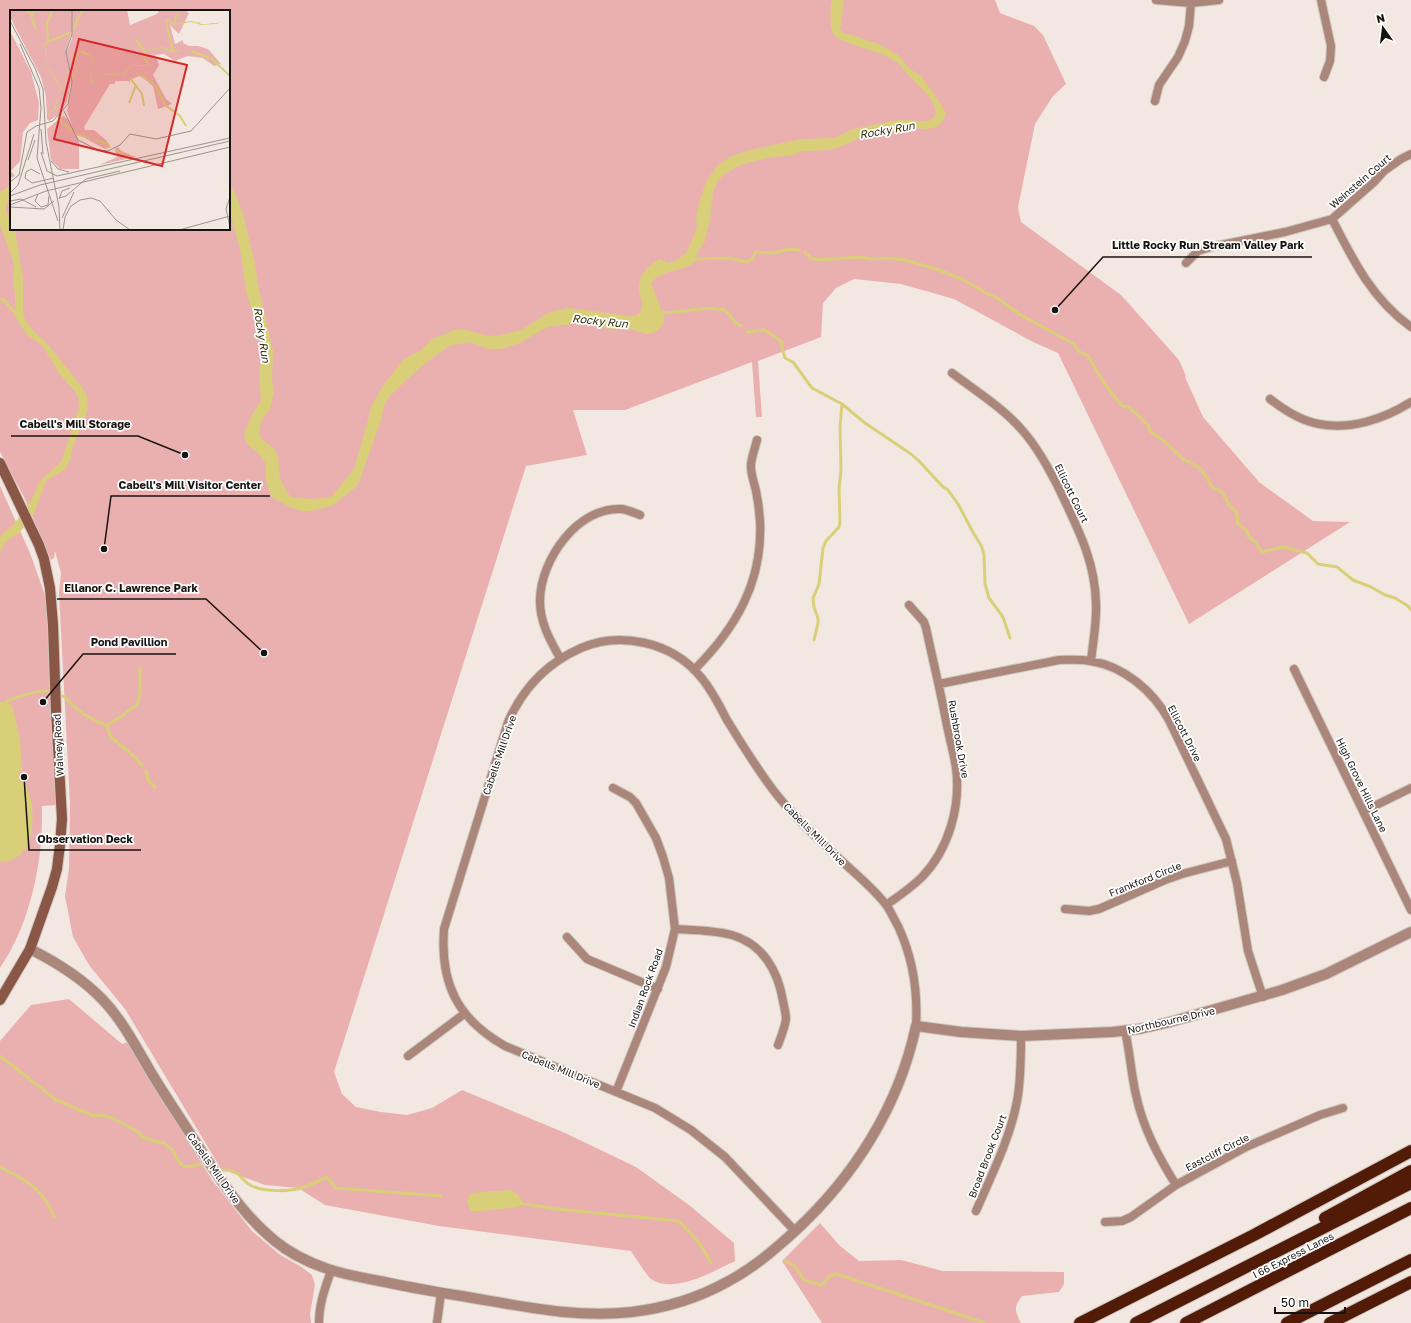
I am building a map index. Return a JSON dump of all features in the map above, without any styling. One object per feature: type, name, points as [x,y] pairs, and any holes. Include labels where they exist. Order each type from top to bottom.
[{"type":"highway","points":[[1080,1323],[1254,1235],[1411,1151]]},
{"type":"highway","points":[[1203,1289],[1411,1170]]},
{"type":"highway","points":[[1136,1323],[1411,1183]]},
{"type":"highway","name":"I 66 Express Lanes","points":[[1186,1323],[1411,1208]]},
{"type":"highway","points":[[1288,1323],[1411,1260]]},
{"type":"highway","points":[[1330,1323],[1411,1282]]},
{"type":"main road","name":"Walney Road","points":[[0,463],[32,529],[44,559],[50,592],[62,819],[57,869],[44,912],[30,949],[0,1000]]},
{"type":"street","points":[[1156,0],[1191,3],[1219,0]]},
{"type":"street","points":[[1321,0],[1330,46],[1330,61],[1324,77]]},
{"type":"street","points":[[1155,101],[1159,85],[1178,57],[1185,41],[1189,26],[1191,3]]},
{"type":"street","name":"Weinstein Court","points":[[1186,263],[1198,251],[1285,232],[1332,219],[1374,182],[1384,171],[1411,154]]},
{"type":"street","points":[[1332,219],[1355,264],[1378,297],[1398,318],[1411,327]]},
{"type":"street","name":"Ellicott Court","points":[[952,373],[1008,416],[1023,430],[1048,466],[1078,527],[1086,548],[1094,578],[1096,613],[1091,661]]},
{"type":"street","points":[[1270,399],[1285,410],[1303,419],[1319,424],[1340,425],[1358,424],[1374,420],[1399,410],[1411,402]]},
{"type":"street","points":[[694,670],[719,643],[731,626],[745,601],[754,576],[759,549],[760,522],[758,498],[751,464],[757,440]]},
{"type":"street","points":[[560,658],[547,634],[541,613],[540,600],[542,585],[551,559],[561,543],[574,529],[589,517],[607,510],[623,509],[640,515]]},
{"type":"street","name":"Rushbrook Drive","points":[[886,905],[910,888],[931,866],[945,842],[953,819],[956,800],[956,768],[926,628],[924,622],[909,605]]},
{"type":"street","name":"Cabells Mill Drive","points":[[30,949],[73,974],[91,989],[115,1013],[168,1101],[221,1180],[248,1215],[265,1233],[286,1249],[317,1266],[346,1275],[441,1293],[545,1310],[580,1314],[615,1314],[649,1309],[698,1296],[730,1281],[746,1272],[777,1248],[811,1217],[854,1165],[887,1110],[900,1082],[907,1063],[916,1026],[917,998],[913,970],[901,934],[886,905],[869,886],[799,820],[781,800],[766,781],[747,752],[707,685],[694,670],[683,660],[670,652],[653,645],[633,641],[603,642],[585,646],[560,658],[545,670],[527,688],[512,714],[503,737],[444,929],[444,961],[450,986],[464,1014],[484,1033],[505,1046],[655,1108],[707,1142],[725,1157],[795,1231]]},
{"type":"street","name":"Ellicott Drive","points":[[939,684],[1059,660],[1079,659],[1108,665],[1134,680],[1148,692],[1158,703],[1169,720],[1226,839],[1232,861],[1248,951],[1263,997]]},
{"type":"street","name":"High Grove Hills Lane","points":[[1294,669],[1411,910]]},
{"type":"street","name":"Indian Rock Road","points":[[613,788],[630,797],[636,803],[656,838],[669,878],[675,929],[666,967],[616,1092]]},
{"type":"street","points":[[1364,811],[1411,788]]},
{"type":"street","name":"Frankford Circle","points":[[1065,909],[1089,911],[1100,909],[1164,880],[1232,861]]},
{"type":"street","points":[[675,929],[718,932],[733,935],[750,943],[763,954],[776,974],[781,988],[786,1021],[778,1045]]},
{"type":"street","name":"Northbourne Drive","points":[[916,1026],[961,1032],[1021,1036],[1126,1031],[1170,1022],[1263,997],[1326,974],[1411,932]]},
{"type":"street","points":[[567,937],[587,959],[658,989]]},
{"type":"street","points":[[408,1056],[464,1014]]},
{"type":"street","points":[[1126,1031],[1136,1094],[1143,1121],[1158,1155],[1176,1185]]},
{"type":"street","name":"Broad Brook Court","points":[[976,1211],[1007,1138],[1015,1113],[1020,1086],[1021,1036]]},
{"type":"street","name":"Eastcliff Circle","points":[[1105,1222],[1122,1221],[1131,1217],[1176,1185],[1246,1147],[1343,1108]]},
{"type":"street","points":[[319,1323],[319,1313],[323,1295],[331,1271]]},
{"type":"street","points":[[437,1323],[441,1293]]},
{"type":"shaded area","points":[[0,0],[995,0],[1000,13],[1034,26],[1043,35],[1066,84],[1053,96],[1035,124],[1018,207],[1021,222],[1121,295],[1179,360],[1203,417],[1259,482],[1313,521],[1350,522],[1189,624],[1058,353],[1033,342],[954,299],[901,284],[854,279],[836,288],[823,303],[821,337],[758,361],[762,417],[756,417],[752,362],[625,410],[573,410],[587,455],[526,466],[334,1072],[342,1094],[356,1107],[407,1115],[432,1108],[462,1090],[563,1132],[636,1167],[689,1205],[734,1243],[735,1261],[693,1280],[670,1284],[660,1283],[651,1279],[631,1251],[439,1226],[325,1205],[298,1188],[265,1185],[221,1169],[125,1009],[89,965],[73,937],[65,896],[69,868],[70,804],[59,593],[61,573],[55,551],[54,558],[51,560],[24,497],[0,452]]},
{"type":"shaded area","points":[[0,486],[30,553],[46,598],[52,696],[56,805],[42,806],[42,835],[35,883],[27,913],[15,941],[0,968]]},
{"type":"shaded area","points":[[69,999],[122,1044],[128,1042],[212,1180],[252,1231],[279,1254],[312,1275],[315,1285],[310,1314],[311,1323],[0,1323],[0,1041],[31,1005]]},
{"type":"shaded area","points":[[820,1223],[840,1246],[859,1261],[901,1260],[943,1271],[1064,1272],[1064,1284],[1059,1292],[1022,1296],[1016,1306],[1017,1315],[1021,1323],[822,1323],[782,1261]]},
{"type":"water","name":"Rocky Run","points":[[832,0],[844,0],[840,29],[842,32],[879,44],[898,55],[910,69],[921,76],[945,111],[945,116],[938,126],[927,129],[916,128],[883,132],[874,136],[860,138],[830,150],[802,151],[793,155],[767,158],[740,165],[723,175],[717,182],[713,193],[705,241],[698,251],[695,262],[684,268],[661,275],[651,283],[664,317],[663,325],[654,333],[646,334],[634,330],[611,329],[580,323],[547,327],[520,343],[501,349],[488,349],[470,342],[449,346],[423,365],[388,398],[356,487],[332,506],[310,511],[302,511],[290,507],[273,498],[266,480],[266,464],[259,454],[248,445],[244,436],[253,413],[261,401],[259,374],[263,349],[246,291],[240,249],[230,213],[230,184],[236,195],[244,218],[273,351],[272,380],[274,391],[270,409],[261,421],[259,434],[261,438],[276,451],[280,479],[289,495],[292,497],[309,499],[327,498],[332,496],[354,469],[371,407],[384,384],[405,358],[420,351],[432,339],[455,330],[466,330],[484,335],[495,336],[505,334],[521,330],[550,312],[568,308],[635,316],[640,312],[642,306],[639,282],[643,274],[649,267],[661,259],[668,263],[676,261],[687,252],[696,230],[696,218],[699,203],[706,182],[717,166],[730,157],[746,151],[803,139],[834,138],[853,129],[898,120],[925,121],[934,118],[936,112],[932,100],[898,63],[886,56],[844,41],[835,36],[831,24]]},
{"type":"water","points":[[10,186],[10,196],[6,211],[7,214],[10,215],[10,230],[15,230],[23,280],[23,311],[25,320],[34,332],[45,341],[82,387],[87,397],[88,409],[73,446],[70,460],[65,469],[46,481],[32,518],[19,533],[5,542],[0,552],[1,535],[11,527],[23,513],[34,495],[39,482],[61,462],[79,406],[78,396],[75,391],[59,373],[42,345],[27,335],[16,318],[13,282],[14,265],[0,225],[0,192]]},
{"type":"water","points":[[0,702],[11,705],[13,709],[20,739],[22,771],[18,773],[20,782],[25,782],[31,803],[32,825],[31,834],[24,850],[18,856],[10,860],[0,862]]},
{"type":"water","points":[[510,1190],[516,1193],[520,1198],[522,1202],[519,1207],[471,1211],[468,1200],[471,1193]]},
{"type":"waterway","points":[[692,259],[729,258],[747,262],[752,259],[756,252],[773,253],[789,249],[799,250]]},
{"type":"waterway","points":[[805,252],[811,258],[818,260],[860,257],[905,260],[960,278],[999,299],[1019,314],[1074,344],[1078,351],[1088,356],[1104,383],[1122,406],[1129,407],[1148,425],[1150,431],[1165,442],[1183,459],[1202,470],[1213,488],[1219,490],[1223,494],[1229,505],[1237,513],[1238,524],[1247,531],[1248,536],[1256,543],[1262,552],[1283,547],[1307,553],[1318,564],[1337,567],[1353,580],[1395,598],[1408,606],[1411,610]]},
{"type":"waterway","points":[[0,299],[4,300],[17,315]]},
{"type":"waterway","points":[[662,312],[667,313],[708,308],[724,310],[735,322],[742,326]]},
{"type":"waterway","points":[[747,332],[765,330],[782,342],[785,358],[793,362],[812,388],[842,404],[865,423],[911,454],[942,486],[948,490],[958,504],[982,547],[984,555],[985,584],[989,598],[1003,617],[1010,638]]},
{"type":"waterway","points":[[814,640],[818,618],[814,607],[813,598],[819,584],[823,548],[826,541],[839,527],[840,522],[840,428],[842,404]]},
{"type":"waterway","points":[[106,725],[137,705],[140,692],[140,668]]},
{"type":"waterway","points":[[4,705],[7,701],[22,696],[48,691]]},
{"type":"waterway","points":[[63,696],[84,714],[106,725],[111,737],[137,759],[142,766]]},
{"type":"waterway","points":[[146,771],[148,780],[155,787]]},
{"type":"waterway","points":[[0,1056],[56,1100],[94,1116],[103,1115],[112,1118],[135,1130],[143,1137],[164,1143],[173,1151],[183,1166],[187,1167],[201,1164]]},
{"type":"waterway","points":[[0,1167],[33,1186],[45,1199],[54,1217]]},
{"type":"waterway","points":[[223,1170],[229,1170],[237,1173],[252,1186],[270,1190],[299,1189],[327,1177],[336,1188],[441,1196]]},
{"type":"waterway","points":[[518,1203],[556,1209],[679,1221],[700,1244],[711,1263]]},
{"type":"waterway","points":[[785,1261],[795,1266],[804,1280],[822,1285],[830,1276],[837,1274],[985,1323]]},
{"type":"place","name":"Little Rocky Run Stream Valley Park","points":[[1055,310]]},
{"type":"place","name":"Cabell's Mill Storage","points":[[185,455]]},
{"type":"place","name":"Cabell's Mill Visitor Center","points":[[104,549]]},
{"type":"place","name":"Ellanor C. Lawrence Park","points":[[264,653]]},
{"type":"place","name":"Pond Pavillion","points":[[43,702]]},
{"type":"place","name":"Observation Deck","points":[[24,777]]}]
